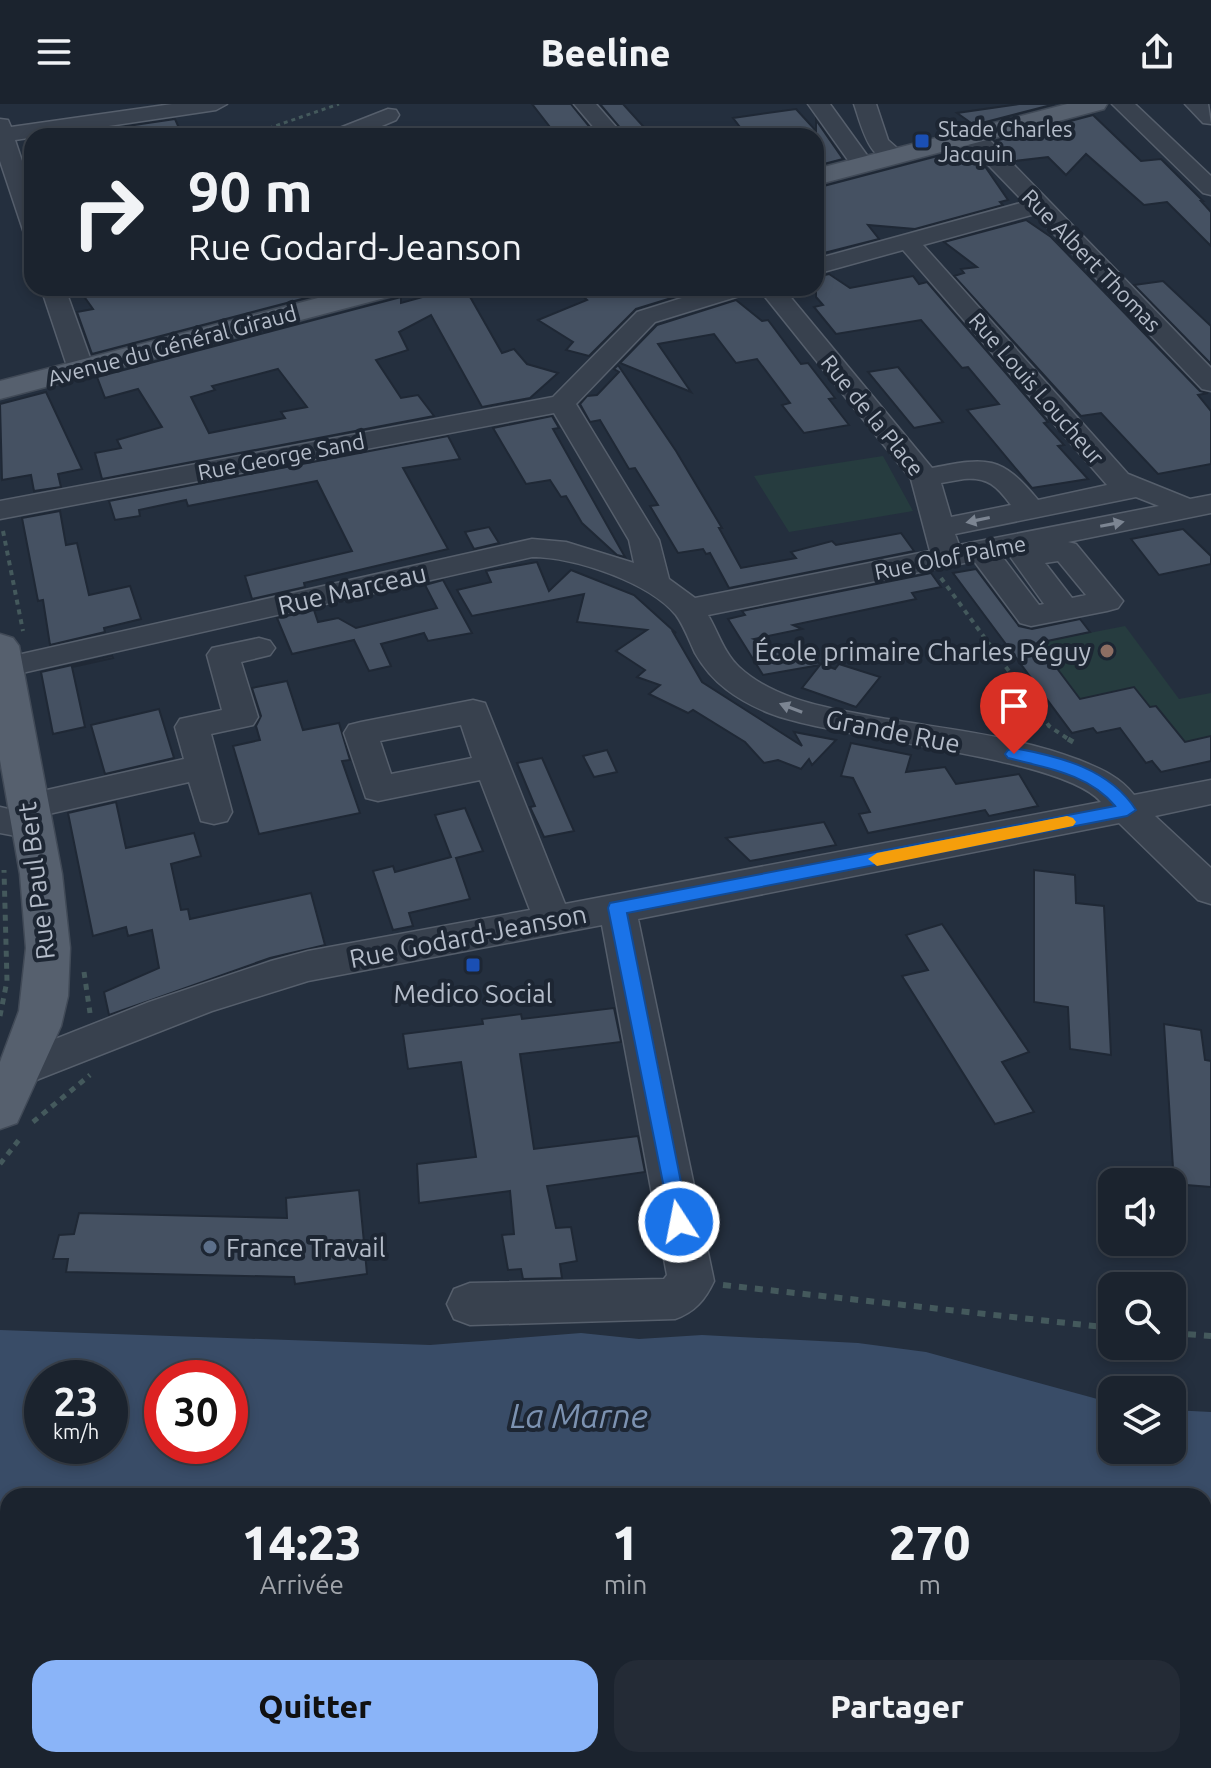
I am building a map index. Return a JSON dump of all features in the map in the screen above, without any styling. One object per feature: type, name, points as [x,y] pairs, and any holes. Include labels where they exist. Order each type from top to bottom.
[{"type":"main road","points":[[824,175],[1095,104]]},
{"type":"main road","name":"Avenue du Général Giraud","points":[[0,390],[359,296]]},
{"type":"main road","name":"Rue Paul Bert","points":[[2,658],[15,818],[49,954],[45,997],[10,1090]]},
{"type":"street","points":[[24,199],[2,130],[216,104]]},
{"type":"street","points":[[585,104],[606,128]]},
{"type":"street","points":[[819,104],[863,165]]},
{"type":"street","points":[[865,104],[878,143],[895,156]]},
{"type":"street","points":[[1123,104],[1211,188]]},
{"type":"street","points":[[1196,104],[1211,118]]},
{"type":"street","points":[[358,128],[388,115]]},
{"type":"street","name":"Rue Albert Thomas","points":[[973,136],[1211,383]]},
{"type":"street","points":[[824,265],[1040,205]]},
{"type":"street","name":"Rue Louis Loucheur","points":[[908,242],[1118,480],[1198,507]]},
{"type":"street","points":[[56,296],[81,369]]},
{"type":"street","points":[[654,582],[644,540],[562,403],[646,317],[714,296]]},
{"type":"street","name":"Rue de la Place","points":[[777,296],[925,478],[939,549]]},
{"type":"street","name":"Rue George Sand","points":[[0,510],[562,403]]},
{"type":"street","points":[[925,478],[993,471],[1031,510]]},
{"type":"street","points":[[939,549],[1031,510],[1137,488]]},
{"type":"street","name":"Rue Olof Palme","points":[[689,609],[939,549],[981,550],[1198,507]]},
{"type":"street","name":"Rue Marceau","points":[[2,658],[542,546],[563,550],[654,582],[679,598],[689,609]]},
{"type":"street","points":[[981,550],[1031,616],[1064,609]]},
{"type":"street","name":"Grande Rue","points":[[689,609],[714,659],[728,675],[767,698],[816,717],[1043,759],[1110,789],[1127,810],[1211,890]]},
{"type":"street","points":[[214,812],[192,727],[241,717],[223,655],[259,648]]},
{"type":"street","points":[[492,766],[553,920]]},
{"type":"street","points":[[15,818],[203,767]]},
{"type":"street","name":"Rue Godard-Jeanson","points":[[10,1090],[104,1036],[250,981],[308,966],[1211,792]]},
{"type":"street","points":[[470,1304],[675,1299],[691,1281],[617,908]]},
{"type":"path","points":[[269,128],[339,104]]},
{"type":"path","points":[[939,549],[1049,726],[1082,748]]},
{"type":"path","points":[[0,1016],[7,981],[15,818]]},
{"type":"path","points":[[0,1164],[31,1124],[112,1057],[104,1036]]},
{"type":"path","points":[[691,1281],[1098,1326]]},
{"type":"path","points":[[1186,1334],[1211,1336]]},
{"type":"green space","points":[[883,456],[913,511],[789,532],[754,476]]},
{"type":"green space","points":[[1125,626],[1179,699],[1211,693],[1211,736],[1185,742],[1156,706],[1150,707],[1134,687],[1080,699],[1038,643]]},
{"type":"water","name":"La Marne","points":[[0,1330],[430,1345],[581,1333],[639,1339],[702,1335],[858,1343],[926,1352],[1098,1399],[1098,1464],[1186,1464],[1186,1411],[1211,1412],[1211,1488],[0,1488]]},
{"type":"building","points":[[532,104],[571,104],[590,128],[551,128]]},
{"type":"building","points":[[600,104],[623,104],[645,128],[620,128]]},
{"type":"building","points":[[1019,104],[1055,104],[974,125],[957,113]]},
{"type":"building","points":[[796,109],[813,128],[741,128],[733,118]]},
{"type":"building","points":[[1093,115],[1141,161],[1161,159],[1203,201],[1211,212],[1211,246],[1167,202],[1144,205],[1086,154],[1066,175],[1048,157],[1015,161],[995,141]]},
{"type":"building","points":[[175,119],[179,128],[114,128]]},
{"type":"building","points":[[824,132],[843,159],[824,164]]},
{"type":"building","points":[[968,148],[1008,200],[1000,202],[1003,205],[915,229],[868,225],[879,239],[824,253],[824,186]]},
{"type":"building","points":[[1026,220],[1051,237],[1200,391],[1208,393],[1198,395],[1211,411],[1211,464],[1158,474],[1101,413],[1081,416],[954,276],[964,273],[961,269],[977,267],[944,242]]},
{"type":"building","points":[[829,274],[850,288],[913,276],[919,284],[927,282],[1048,422],[1044,423],[1064,445],[1058,446],[1088,479],[1032,488],[967,410],[999,404],[968,367],[962,368],[921,320],[836,334],[814,307],[823,305],[816,296],[824,296],[824,275]]},
{"type":"building","points":[[1163,281],[1211,326],[1211,364],[1134,285]]},
{"type":"building","points":[[84,296],[313,296],[92,354],[77,312],[93,309]]},
{"type":"building","points":[[426,296],[470,296],[502,353],[514,349],[527,364],[558,373],[530,398],[482,407],[431,315],[399,332],[408,350],[376,360],[401,398],[418,395],[434,416],[102,479],[95,453],[121,448],[117,440],[162,427],[138,389],[105,398],[97,377],[401,297],[401,303]],"holes":[[[278,369],[307,407],[281,412],[285,418],[209,433],[191,397],[215,390],[212,386]]]},
{"type":"building","points":[[583,296],[678,296],[636,309],[589,356],[566,350],[573,342],[538,320],[587,300]]},
{"type":"building","points":[[736,300],[762,321],[768,320],[801,364],[808,363],[835,398],[829,399],[849,425],[804,433],[782,405],[790,403],[757,359],[736,363],[714,334],[658,344],[691,392],[620,363],[657,325]]},
{"type":"building","points":[[618,365],[676,451],[722,528],[719,528],[741,568],[796,558],[791,552],[832,541],[836,545],[901,533],[914,551],[729,588],[710,553],[706,554],[703,549],[678,553],[650,506],[658,505],[635,468],[629,469],[600,420],[590,422],[580,404],[587,396],[597,395],[619,372],[614,369]]},
{"type":"building","points":[[898,367],[943,422],[914,428],[868,372]]},
{"type":"building","points":[[46,392],[82,469],[58,474],[61,487],[34,491],[31,475],[2,480],[0,404]]},
{"type":"building","points":[[552,416],[559,428],[553,429],[625,557],[617,555],[582,523],[566,496],[561,497],[550,480],[526,484],[493,428]]},
{"type":"building","points":[[448,436],[460,459],[403,468],[448,549],[304,583],[305,587],[252,599],[245,576],[352,551],[317,481],[188,506],[186,500],[139,510],[140,516],[115,520],[109,501]]},
{"type":"building","points":[[60,511],[66,545],[77,543],[89,595],[130,586],[141,619],[104,628],[105,632],[50,645],[43,600],[38,601],[22,518]]},
{"type":"building","points":[[489,527],[499,543],[474,549],[465,532]]},
{"type":"building","points":[[1183,529],[1211,556],[1211,564],[1159,575],[1131,539]]},
{"type":"building","points":[[537,562],[549,591],[571,570],[634,595],[676,633],[673,632],[702,682],[802,746],[794,732],[836,740],[812,765],[809,759],[801,769],[778,760],[764,763],[745,742],[693,710],[688,713],[649,694],[660,685],[637,677],[645,670],[616,651],[647,630],[577,622],[584,594],[472,616],[457,590],[491,582],[486,571]]},
{"type":"building","points":[[976,569],[1019,626],[1032,629],[1080,619],[1090,632],[1038,643],[1080,699],[1134,687],[1150,707],[1156,706],[1185,742],[1211,736],[1211,761],[1161,772],[1152,761],[1146,763],[1120,728],[1097,733],[1093,728],[1072,733],[953,573]]},
{"type":"building","points":[[931,573],[941,587],[912,593],[916,599],[793,625],[802,629],[754,639],[835,669],[839,664],[880,677],[856,707],[802,688],[820,665],[763,675],[728,619],[745,615],[742,611]]},
{"type":"building","points":[[443,580],[472,633],[428,641],[424,633],[381,644],[391,666],[369,671],[354,640],[292,654],[277,618],[314,610],[318,622],[338,618],[356,628],[437,608],[425,585]]},
{"type":"building","points":[[112,656],[72,667],[85,727],[53,734],[41,672]]},
{"type":"building","points":[[287,681],[303,730],[339,723],[350,760],[342,761],[360,813],[259,834],[233,746],[260,740],[256,726],[261,716],[252,688]]},
{"type":"building","points":[[159,709],[174,758],[105,774],[91,725]]},
{"type":"building","points":[[851,743],[911,755],[906,772],[945,767],[956,784],[1019,774],[1038,806],[989,816],[985,810],[868,833],[859,814],[870,812],[853,778],[841,776]]},
{"type":"building","points":[[607,750],[617,772],[594,777],[583,756]]},
{"type":"building","points":[[542,758],[574,831],[544,837],[530,807],[535,806],[517,763]]},
{"type":"building","points":[[116,802],[126,848],[194,833],[201,856],[171,864],[181,910],[188,909],[190,919],[311,893],[325,945],[270,958],[109,1015],[104,992],[159,968],[152,930],[128,936],[126,927],[93,936],[68,813]]},
{"type":"building","points":[[465,808],[483,851],[456,858],[470,899],[409,913],[413,926],[393,930],[373,871],[393,866],[395,872],[451,857],[435,815]]},
{"type":"building","points":[[824,822],[836,845],[750,861],[726,838]]},
{"type":"building","points":[[1034,870],[1075,875],[1076,903],[1104,906],[1111,1055],[1070,1049],[1068,1007],[1034,1002]]},
{"type":"building","points":[[942,924],[1029,1052],[1002,1062],[1034,1112],[995,1124],[902,976],[928,970],[906,935]]},
{"type":"building","points":[[614,1008],[621,1042],[520,1054],[534,1149],[638,1136],[645,1172],[547,1186],[556,1228],[571,1227],[577,1261],[560,1264],[562,1278],[523,1279],[521,1269],[508,1270],[502,1235],[514,1234],[510,1191],[419,1203],[417,1164],[476,1157],[461,1062],[408,1069],[403,1034],[483,1024],[482,1019],[521,1014],[522,1019]]},
{"type":"building","points":[[1164,1024],[1201,1030],[1205,1060],[1211,1061],[1211,1187],[1186,1185],[1186,1168],[1173,1168]]},
{"type":"building","name":"France Travail","points":[[359,1190],[367,1274],[295,1284],[294,1277],[66,1272],[68,1259],[53,1259],[59,1235],[74,1234],[79,1213],[287,1218],[286,1198]]},
{"type":"slow traffic","points":[[877,859],[1067,822]]},
{"type":"place","name":"Stade Charles Jacquin","points":[[922,141]]},
{"type":"place","name":"École primaire Charles Péguy","points":[[1107,651]]},
{"type":"place","name":"Medico Social","points":[[473,965]]},
{"type":"place","name":"France Travail","points":[[210,1247]]},
{"type":"route","points":[[679,1222],[617,908],[1127,810],[1110,789],[1088,777],[1043,759],[1014,754]]}]
